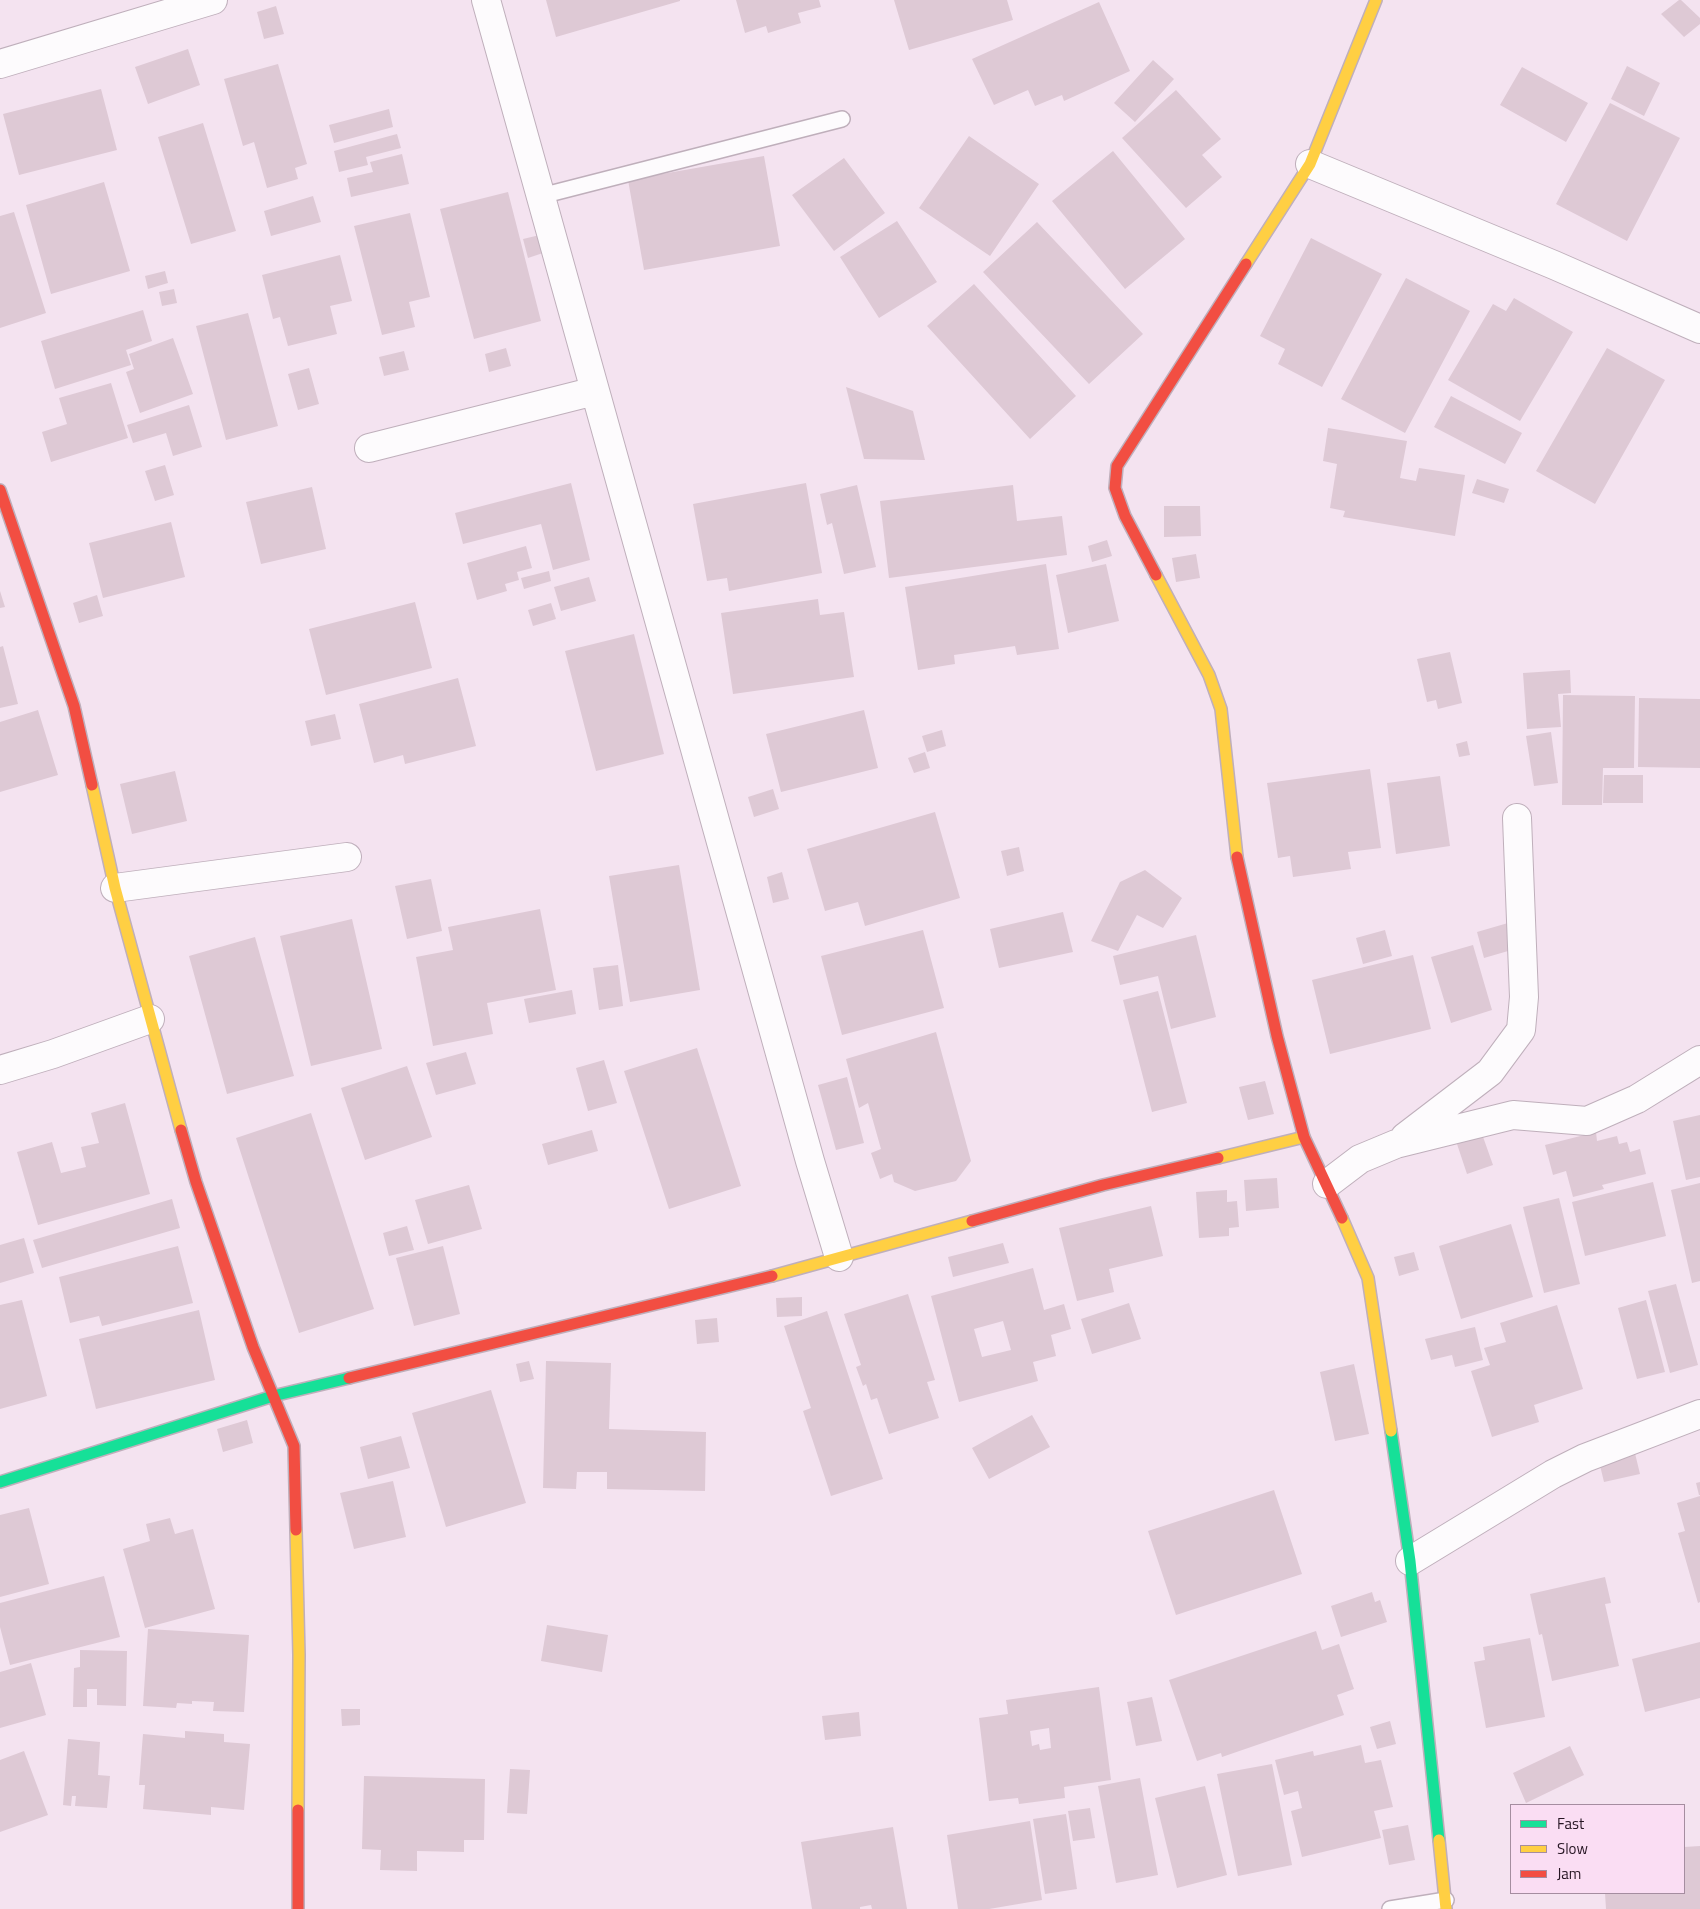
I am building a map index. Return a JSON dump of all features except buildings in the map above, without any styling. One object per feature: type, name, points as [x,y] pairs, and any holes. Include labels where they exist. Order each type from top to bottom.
[{"type":"street","points":[[0,64],[213,0]]},
{"type":"street","points":[[486,0],[810,1161],[839,1257]]},
{"type":"street","points":[[1376,0],[1310,164],[1117,466],[1115,488],[1125,516],[1209,675],[1221,708],[1237,858],[1277,1036],[1304,1137],[1327,1184],[1368,1278],[1410,1561],[1446,1905]]},
{"type":"street","points":[[1310,164],[1554,266],[1700,330]]},
{"type":"street","points":[[369,448],[595,391]]},
{"type":"street","points":[[1,500],[74,706],[116,888],[150,1019],[196,1182],[253,1347],[294,1446],[299,1655],[298,1909]]},
{"type":"street","points":[[1396,1144],[1490,1072],[1521,1030],[1524,996],[1517,818]]},
{"type":"street","points":[[116,888],[347,858]]},
{"type":"street","points":[[0,1070],[53,1054],[150,1019]]},
{"type":"street","points":[[1327,1184],[1360,1159],[1396,1144],[1513,1115],[1586,1121],[1637,1099],[1700,1060]]},
{"type":"street","points":[[0,1482],[273,1396],[768,1277],[1103,1185],[1304,1137]]},
{"type":"street","points":[[1410,1561],[1553,1474],[1585,1458],[1700,1414]]},
{"type":"lane","points":[[541,196],[842,119]]},
{"type":"lane","points":[[1390,1909],[1446,1905]]},
{"type":"traffic: fast","points":[[0,1482],[273,1396],[349,1378]]},
{"type":"traffic: fast","points":[[1391,1431],[1410,1561],[1439,1840]]},
{"type":"traffic: slow","points":[[1246,264],[1310,164],[1376,0]]},
{"type":"traffic: slow","points":[[1156,575],[1209,675],[1221,709],[1237,857]]},
{"type":"traffic: slow","points":[[92,785],[115,888],[181,1130]]},
{"type":"traffic: slow","points":[[1218,1158],[1304,1137]]},
{"type":"traffic: slow","points":[[1342,1218],[1368,1278],[1391,1431]]},
{"type":"traffic: slow","points":[[772,1276],[972,1221]]},
{"type":"traffic: slow","points":[[296,1530],[299,1655],[298,1810]]},
{"type":"traffic: slow","points":[[1439,1840],[1446,1909]]},
{"type":"traffic: jam","points":[[1156,575],[1125,516],[1115,488],[1117,466],[1246,264]]},
{"type":"traffic: jam","points":[[0,490],[74,706],[92,785]]},
{"type":"traffic: jam","points":[[1237,857],[1277,1036],[1304,1137],[1342,1218]]},
{"type":"traffic: jam","points":[[181,1130],[196,1182],[253,1347],[294,1446],[296,1530]]},
{"type":"traffic: jam","points":[[972,1221],[1103,1185],[1218,1158]]},
{"type":"traffic: jam","points":[[349,1378],[772,1276]]},
{"type":"traffic: jam","points":[[298,1810],[298,1909]]}]
